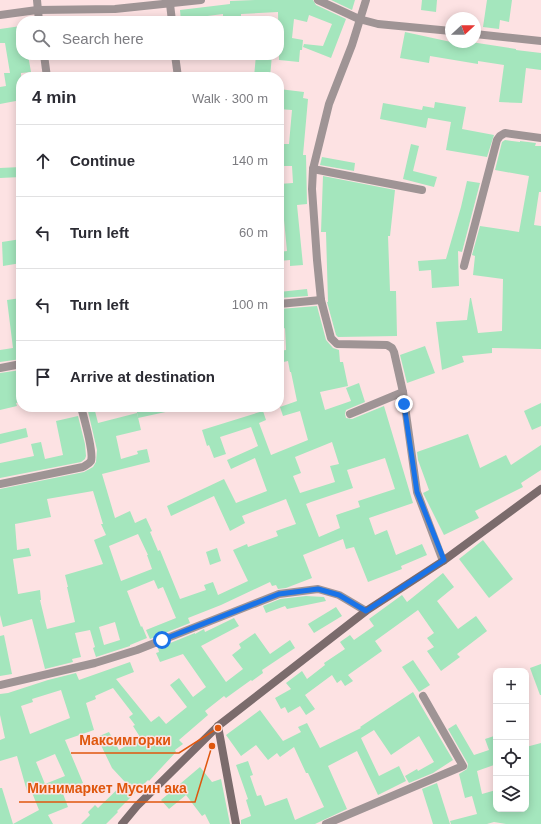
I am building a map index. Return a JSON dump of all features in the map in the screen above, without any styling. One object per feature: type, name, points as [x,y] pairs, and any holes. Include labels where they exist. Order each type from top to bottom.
[{"type":"main road","points":[[122,824],[137,806],[218,726],[366,611],[444,560],[541,489]]},
{"type":"main road","points":[[218,726],[236,824]]},
{"type":"street","points":[[37,0],[38,16]]},
{"type":"street","points":[[0,14],[37,10],[115,9],[201,0]]},
{"type":"street","points":[[318,0],[359,19],[378,24],[445,31]]},
{"type":"street","points":[[366,0],[352,45],[330,104],[313,169],[312,189],[321,300],[332,338],[337,344],[387,346],[392,348],[394,352],[403,392],[417,492],[444,560]]},
{"type":"street","points":[[170,4],[171,16]]},
{"type":"street","points":[[481,35],[541,41]]},
{"type":"street","points":[[45,60],[46,72]]},
{"type":"street","points":[[176,60],[177,72]]},
{"type":"street","points":[[464,266],[497,140],[505,133],[541,138]]},
{"type":"street","points":[[313,169],[422,190]]},
{"type":"street","points":[[284,304],[321,300]]},
{"type":"street","points":[[0,368],[16,365]]},
{"type":"street","points":[[350,414],[403,392]]},
{"type":"street","points":[[0,484],[83,467],[89,463],[91,460],[91,450],[82,412]]},
{"type":"street","points":[[0,685],[95,663],[137,650],[279,594],[318,589],[339,595],[366,611]]},
{"type":"street","points":[[326,824],[463,766],[423,696]]},
{"type":"building","points":[[313,0],[316,5],[346,19],[331,58],[303,47],[304,44],[323,46],[332,24],[309,15],[307,22],[294,19],[292,38],[303,40],[299,62],[279,60],[284,60],[284,16],[278,16],[278,12],[241,14],[241,16],[223,16],[223,14],[208,16],[181,16],[180,10],[230,4],[230,1]]},
{"type":"building","points":[[331,0],[355,0],[352,10]]},
{"type":"building","points":[[422,0],[437,0],[436,12],[421,10]]},
{"type":"building","points":[[487,0],[512,0],[509,22],[500,20],[499,29],[483,27]]},
{"type":"building","points":[[16,27],[16,60],[29,60],[31,72],[16,72],[16,101],[0,104],[0,87],[6,86],[4,73],[10,73],[5,43],[0,43],[0,29]]},
{"type":"building","points":[[405,32],[445,41],[445,48],[481,48],[481,44],[541,53],[541,70],[526,68],[522,103],[499,102],[504,65],[478,61],[478,64],[430,56],[429,63],[400,58]]},
{"type":"building","points":[[256,60],[272,60],[270,72],[254,72]]},
{"type":"building","points":[[284,90],[304,92],[303,98],[308,99],[303,155],[306,155],[307,204],[297,205],[303,265],[290,266],[290,260],[284,261],[284,251],[287,251],[284,220],[284,184],[293,183],[292,166],[284,166],[284,144],[289,144],[292,110],[284,109]]},
{"type":"building","points":[[435,102],[466,107],[462,129],[494,135],[487,157],[446,150],[451,122],[428,118],[426,128],[380,119],[383,103],[422,110],[423,106],[434,108]]},
{"type":"building","points":[[505,140],[536,143],[535,146],[541,146],[541,192],[539,192],[534,225],[541,226],[541,349],[492,348],[492,353],[462,356],[464,362],[442,370],[436,322],[467,320],[470,298],[478,333],[502,331],[503,279],[473,275],[475,256],[472,255],[480,226],[519,232],[529,176],[495,170],[502,142]]},
{"type":"building","points":[[411,144],[419,146],[413,171],[437,177],[434,187],[403,179]]},
{"type":"building","points":[[322,157],[355,163],[354,171],[320,165]]},
{"type":"building","points":[[16,167],[16,177],[0,178],[0,168]]},
{"type":"building","points":[[323,176],[395,190],[390,236],[388,236],[390,291],[396,291],[397,336],[338,337],[336,335],[327,302],[326,232],[321,232]]},
{"type":"building","points":[[467,181],[480,183],[462,252],[458,251],[459,286],[432,288],[431,270],[419,271],[418,261],[446,259]]},
{"type":"building","points":[[16,240],[16,264],[3,266],[2,242]]},
{"type":"building","points":[[307,289],[308,296],[284,298],[284,291]]},
{"type":"building","points":[[16,299],[16,360],[0,362],[0,350],[13,348],[7,300]]},
{"type":"building","points":[[317,306],[326,340],[333,348],[339,350],[340,362],[343,362],[348,386],[320,392],[325,410],[351,401],[346,388],[359,383],[365,402],[346,410],[346,418],[352,419],[384,406],[413,503],[369,518],[375,535],[387,530],[396,555],[422,544],[427,555],[401,566],[402,569],[368,582],[354,547],[346,549],[343,539],[303,555],[312,578],[286,588],[278,589],[276,585],[272,586],[270,582],[221,605],[188,618],[190,623],[150,639],[146,630],[176,618],[163,587],[158,589],[154,580],[127,591],[141,627],[142,626],[147,638],[130,646],[96,657],[90,630],[75,633],[81,657],[72,659],[73,662],[45,669],[32,619],[3,627],[0,615],[0,489],[84,472],[93,467],[96,462],[97,450],[88,412],[95,412],[98,423],[137,413],[141,430],[116,436],[121,459],[138,454],[137,451],[147,449],[150,462],[102,474],[115,518],[130,511],[135,523],[146,518],[152,531],[150,532],[158,551],[160,550],[180,599],[206,590],[204,585],[213,582],[218,595],[248,581],[233,550],[247,544],[248,547],[278,536],[276,531],[296,524],[286,499],[242,516],[245,523],[230,531],[214,496],[171,516],[167,506],[224,479],[236,503],[267,491],[255,458],[231,469],[227,460],[258,446],[251,427],[220,437],[226,454],[214,458],[209,445],[207,446],[202,430],[263,412],[266,420],[259,423],[271,455],[308,440],[300,411],[283,416],[282,412],[284,412],[284,406],[297,401],[288,361],[284,362],[284,350],[286,350],[284,309]],"holes":[[[332,442],[339,464],[330,466],[335,482],[300,493],[293,476],[301,473],[295,457]],[[385,458],[395,489],[358,501],[360,507],[336,515],[340,528],[319,537],[306,504],[353,488],[347,470]],[[93,491],[103,524],[101,524],[106,535],[94,540],[103,564],[65,575],[75,622],[47,629],[40,600],[40,590],[18,594],[13,559],[31,556],[29,548],[17,550],[15,524],[51,517],[47,499]],[[138,534],[148,555],[152,569],[121,581],[109,546]],[[115,622],[120,640],[104,645],[99,627]]]},
{"type":"building","points":[[425,346],[435,373],[407,383],[400,355]]},
{"type":"building","points":[[16,371],[16,406],[0,410],[0,373]]},
{"type":"building","points":[[541,403],[541,426],[532,430],[524,411]]},
{"type":"building","points":[[137,412],[165,412],[138,418]]},
{"type":"building","points":[[78,416],[85,444],[85,459],[81,462],[0,478],[0,463],[34,456],[31,444],[41,442],[45,459],[63,455],[56,421]]},
{"type":"building","points":[[26,428],[28,437],[0,444],[0,434]]},
{"type":"building","points":[[468,434],[480,468],[506,455],[511,465],[541,445],[541,470],[521,483],[523,487],[475,511],[479,518],[444,535],[423,493],[429,490],[418,460],[417,452]]},
{"type":"building","points":[[483,540],[513,579],[489,598],[459,559]]},
{"type":"building","points":[[217,548],[221,561],[210,565],[206,552]]},
{"type":"building","points":[[443,573],[454,587],[437,601],[458,629],[476,616],[487,631],[457,654],[460,657],[441,671],[427,651],[434,647],[427,638],[434,633],[418,610],[375,641],[382,651],[348,675],[353,681],[345,686],[341,680],[337,683],[332,675],[305,695],[315,709],[306,715],[300,706],[288,713],[285,707],[281,709],[275,698],[291,689],[286,683],[302,671],[307,679],[325,665],[324,663],[345,649],[340,642],[350,635],[354,640],[374,626],[369,619],[402,595],[407,602]]},
{"type":"building","points":[[306,596],[324,597],[326,601],[287,609],[285,606],[266,613],[263,606],[280,599]]},
{"type":"building","points":[[336,607],[342,616],[314,633],[308,624]]},
{"type":"building","points":[[234,618],[239,626],[201,646],[226,682],[243,669],[232,655],[241,648],[239,644],[255,633],[270,654],[290,640],[295,648],[262,670],[263,673],[252,681],[251,680],[226,698],[224,696],[205,711],[208,715],[179,740],[183,744],[175,750],[176,752],[106,824],[81,824],[90,815],[88,812],[95,805],[98,808],[125,782],[112,768],[97,737],[109,732],[119,750],[140,737],[133,726],[135,725],[129,717],[133,714],[113,688],[95,696],[96,699],[86,703],[94,730],[65,740],[83,783],[62,791],[68,807],[48,815],[53,824],[13,824],[39,810],[31,790],[27,791],[17,756],[0,761],[0,740],[5,738],[0,715],[0,694],[76,673],[79,680],[130,662],[134,672],[116,679],[151,722],[159,716],[166,724],[187,707],[170,685],[179,678],[193,697],[206,687],[183,654],[160,662],[156,653],[159,652],[158,648],[204,629],[205,632]],"holes":[[[61,690],[70,718],[30,734],[21,706],[33,702],[32,699]],[[55,754],[65,776],[45,784],[36,762]]]},
{"type":"building","points":[[4,635],[12,674],[0,676],[0,636]]},
{"type":"building","points":[[413,660],[430,685],[419,692],[402,667]]},
{"type":"building","points":[[541,664],[541,695],[540,695],[530,668]]},
{"type":"building","points":[[413,692],[453,760],[433,773],[409,783],[405,776],[434,762],[419,736],[391,755],[374,730],[361,738],[379,776],[399,766],[406,781],[378,795],[357,751],[328,766],[347,809],[315,824],[241,824],[241,820],[251,816],[246,800],[248,799],[236,765],[248,761],[253,775],[250,776],[257,796],[261,795],[265,806],[287,798],[295,820],[324,807],[294,747],[280,757],[277,753],[268,760],[256,745],[241,756],[226,735],[260,710],[283,741],[301,732],[298,727],[307,723],[320,748],[361,728],[360,727]]},
{"type":"building","points":[[456,724],[474,755],[489,750],[485,739],[493,736],[493,765],[477,771],[482,794],[493,791],[493,812],[529,812],[529,746],[541,743],[541,824],[506,824],[494,822],[487,824],[451,824],[450,821],[477,814],[472,796],[465,798],[459,774],[467,769],[468,764],[448,729]]},
{"type":"building","points":[[200,767],[212,782],[221,779],[230,824],[210,824],[205,814],[202,816],[186,795],[169,809],[161,800]]},
{"type":"building","points":[[437,783],[450,824],[433,824],[422,789]]},
{"type":"building","points":[[0,788],[2,788],[13,824],[0,824]]},
{"type":"place","name":"Максимгорки","points":[[218,728]]},
{"type":"place","name":"Минимаркет Мусин ака","points":[[212,746]]},
{"type":"route","points":[[162,640],[279,594],[318,589],[339,595],[366,611],[444,560],[417,492],[404,404]]}]
